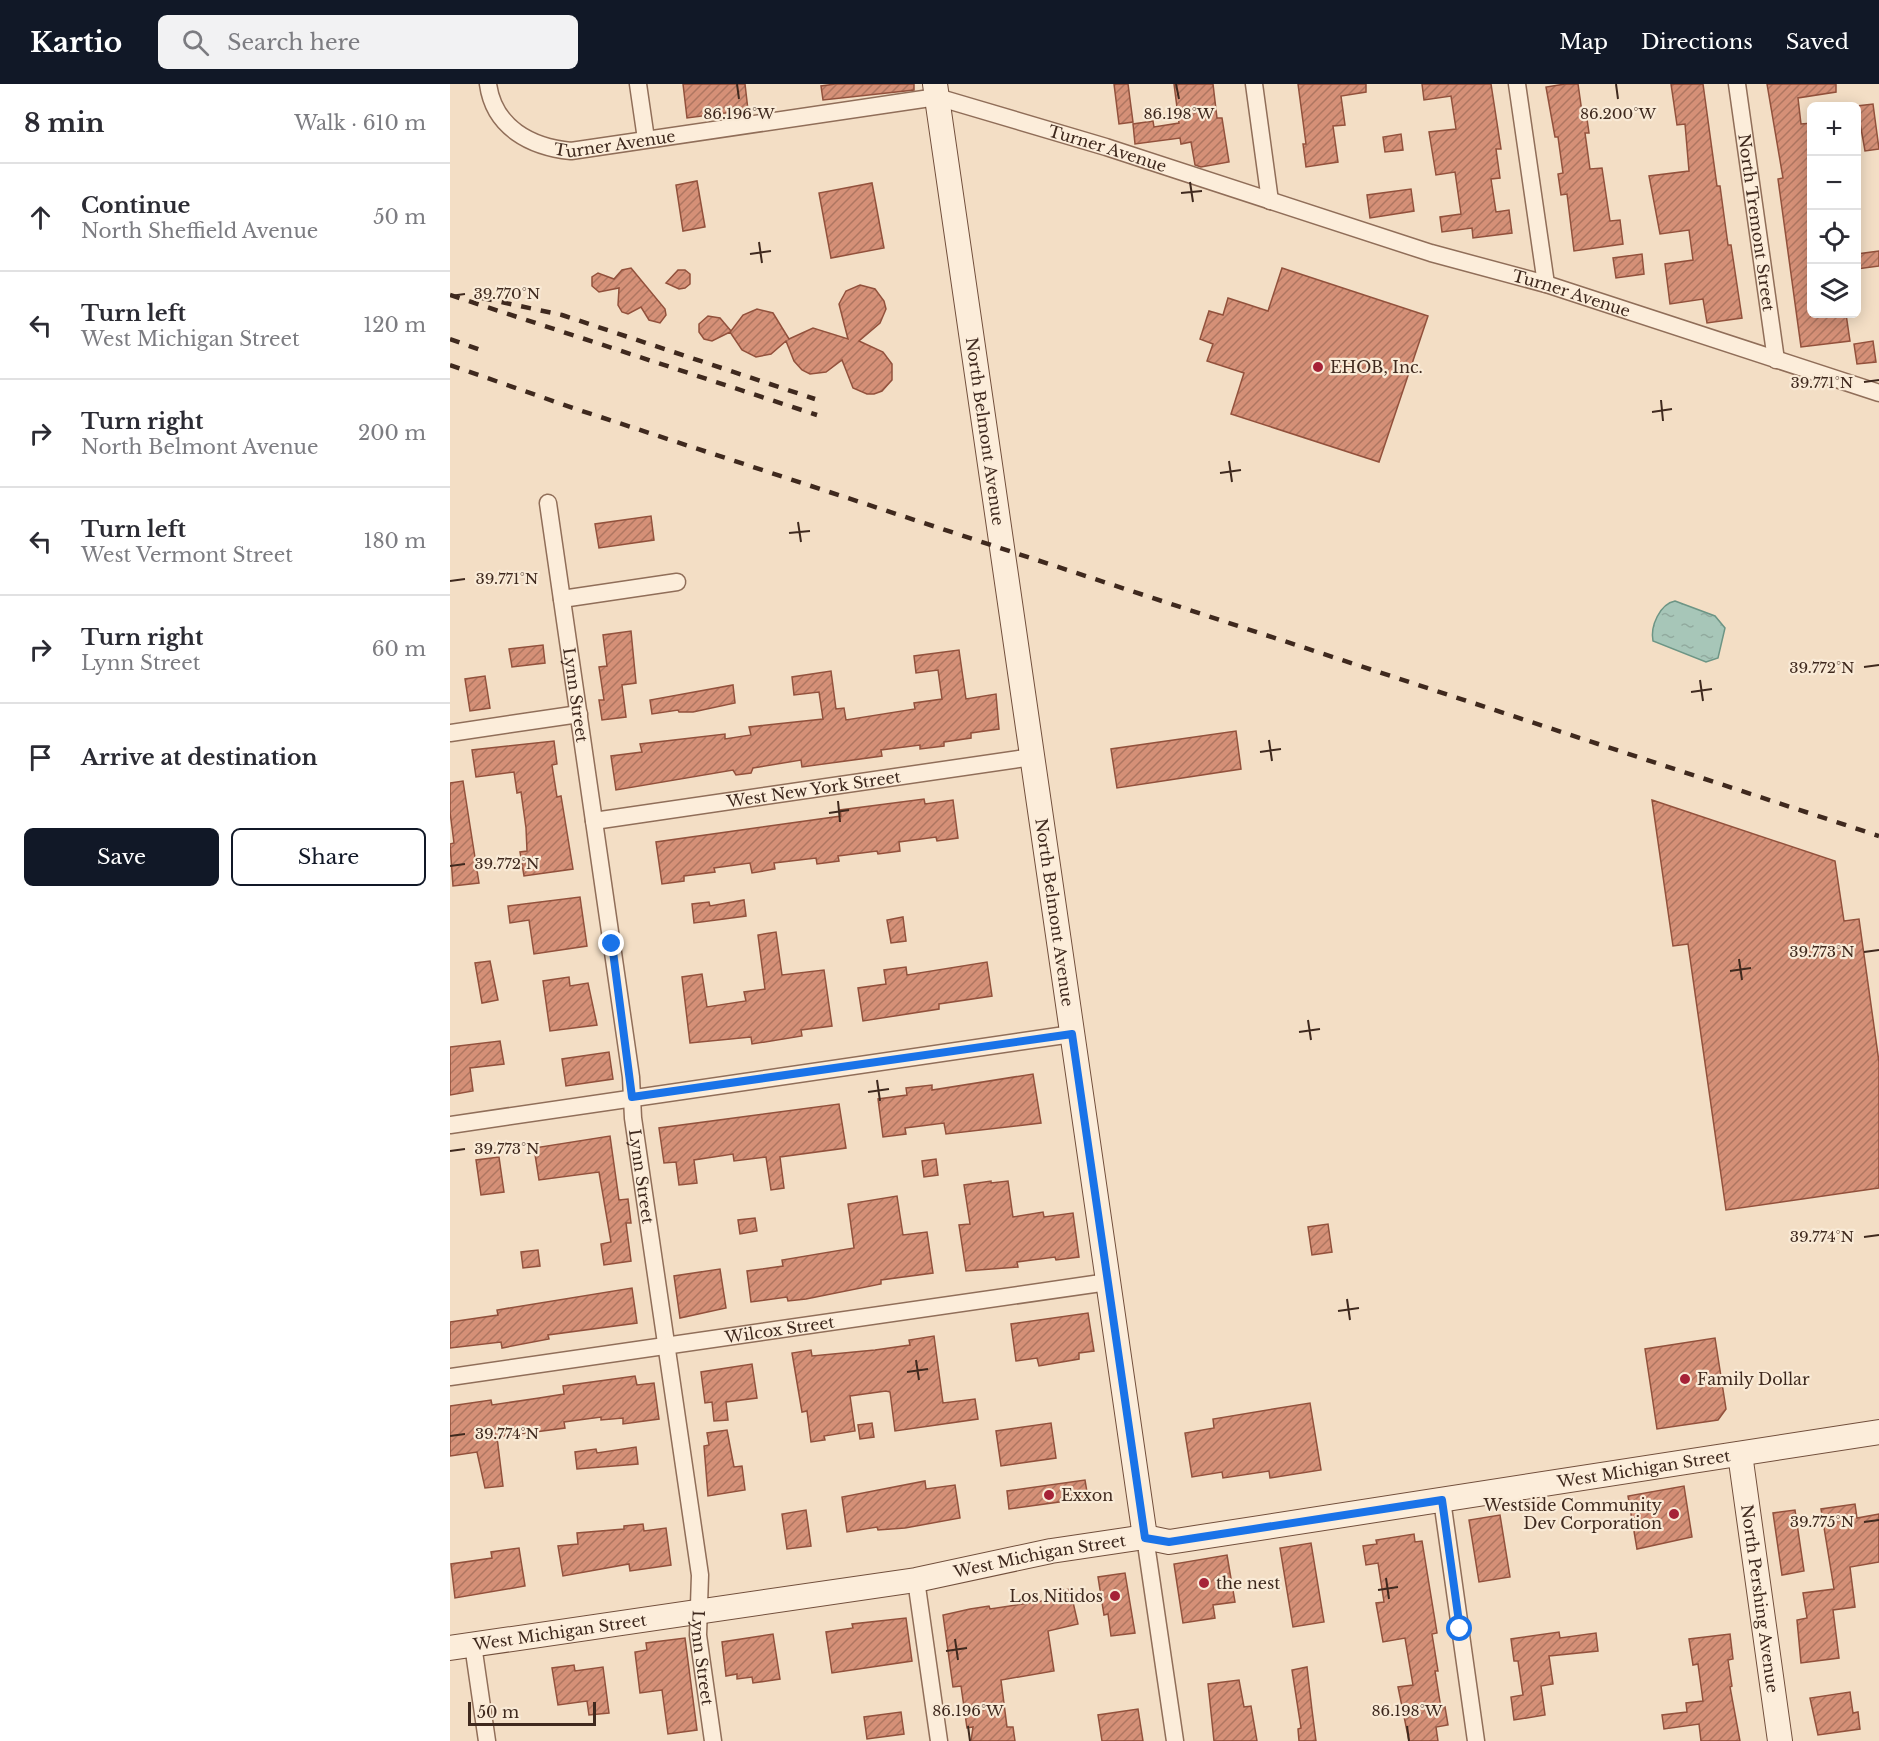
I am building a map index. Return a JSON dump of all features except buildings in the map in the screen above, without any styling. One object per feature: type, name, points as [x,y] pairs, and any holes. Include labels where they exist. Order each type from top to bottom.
[{"type":"main road","name":"North Belmont Avenue","points":[[936,91],[1145,1538]]},
{"type":"main road","name":"West Michigan Street","points":[[461,1647],[916,1580],[1040,1553],[1145,1538],[1169,1542],[1879,1432]]},
{"type":"main road","name":"North Pershing Avenue","points":[[1740,1454],[1780,1741]]},
{"type":"street","name":"Turner Avenue","points":[[488,84],[489,93],[506,124],[516,134],[539,145],[571,151],[936,91],[1431,253],[1546,284],[1879,393]]},
{"type":"street","points":[[638,84],[646,139]]},
{"type":"street","points":[[1254,84],[1270,201]]},
{"type":"street","points":[[1517,84],[1546,284]]},
{"type":"street","name":"North Tremont Street","points":[[1737,84],[1776,360]]},
{"type":"street","name":"Lynn Street","points":[[548,503],[700,1575],[698,1635],[713,1741]]},
{"type":"street","points":[[562,599],[677,582]]},
{"type":"street","points":[[450,733],[579,714]]},
{"type":"street","name":"West New York Street","points":[[594,822],[1032,758]]},
{"type":"street","points":[[450,1125],[1072,1034]]},
{"type":"street","name":"Wilcox Street","points":[[450,1377],[1108,1282]]},
{"type":"street","points":[[1442,1500],[1476,1741]]},
{"type":"street","name":"North Belmont Avenue","points":[[1145,1538],[1175,1741]]},
{"type":"street","points":[[916,1580],[939,1741]]},
{"type":"street","points":[[461,1647],[487,1741]]},
{"type":"water","points":[[1675,601],[1715,616],[1725,628],[1718,658],[1706,662],[1653,641],[1652,635],[1657,616],[1665,606]]},
{"type":"railway","points":[[450,295],[817,415]]},
{"type":"railway","points":[[482,298],[562,315],[815,399]]},
{"type":"railway","points":[[450,339],[486,352]]},
{"type":"railway","points":[[450,365],[573,408],[1879,836]]},
{"type":"place","name":"EHOB, Inc.","points":[[1318,367]]},
{"type":"place","name":"Family Dollar","points":[[1685,1379]]},
{"type":"place","name":"Exxon","points":[[1049,1495]]},
{"type":"place","name":"Westside Community Dev Corporation","points":[[1674,1514]]},
{"type":"place","name":"the nest","points":[[1204,1583]]},
{"type":"place","name":"Los Nitidos","points":[[1115,1596]]},
{"type":"route","points":[[612,944],[632,1097],[1072,1034],[1145,1538],[1169,1542],[1442,1500],[1460,1629]]}]
